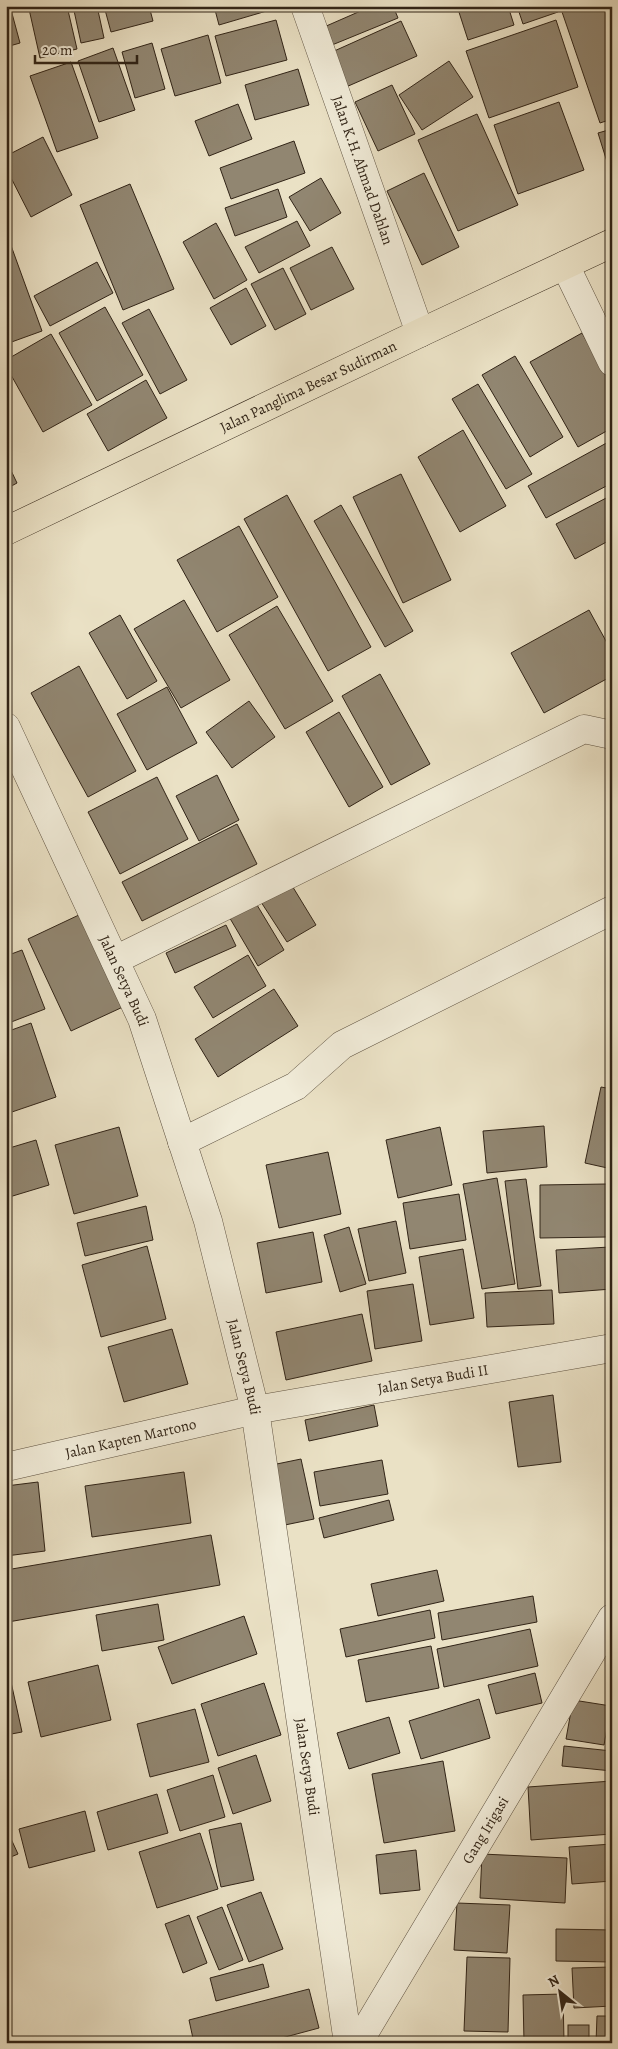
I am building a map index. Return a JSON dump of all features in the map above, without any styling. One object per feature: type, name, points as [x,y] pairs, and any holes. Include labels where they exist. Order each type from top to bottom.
[{"type":"main road","name":"Jalan Panglima Besar Sudirman","points":[[6,531],[612,243]]},
{"type":"street","name":"Jalan K.H. Ahmad Dahlan","points":[[305,6],[420,333]]},
{"type":"street","points":[[565,265],[612,362]]},
{"type":"street","name":"Jalan Setya Budi","points":[[6,727],[142,1019],[208,1221],[255,1410],[294,1662],[348,2043]]},
{"type":"street","points":[[115,960],[584,729],[612,735]]},
{"type":"street","points":[[182,1142],[296,1086],[342,1044],[612,910]]},
{"type":"street","name":"Jalan Setya Budi II","points":[[255,1410],[612,1348]]},
{"type":"street","name":"Jalan Kapten Martono","points":[[6,1467],[255,1410]]},
{"type":"street","name":"Gang Irigasi","points":[[358,2043],[612,1618]]},
{"type":"building","points":[[6,6],[10,6],[20,43],[6,47]]},
{"type":"building","points":[[39,6],[67,6],[77,49],[40,58],[29,9]]},
{"type":"building","points":[[73,6],[97,6],[104,38],[81,43]]},
{"type":"building","points":[[104,6],[149,6],[153,21],[111,32]]},
{"type":"building","points":[[214,6],[269,6],[270,10],[219,25]]},
{"type":"building","points":[[372,6],[393,6],[398,18],[332,45],[324,27]]},
{"type":"building","points":[[457,6],[508,6],[514,25],[468,40]]},
{"type":"building","points":[[517,6],[556,6],[558,12],[523,24]]},
{"type":"building","points":[[560,6],[612,6],[612,119],[600,123]]},
{"type":"building","points":[[276,20],[287,60],[226,76],[215,36]]},
{"type":"building","points":[[556,20],[578,87],[489,118],[466,51]]},
{"type":"building","points":[[401,21],[417,56],[346,87],[332,52]]},
{"type":"building","points":[[208,35],[221,83],[175,96],[161,49]]},
{"type":"building","points":[[152,43],[165,89],[135,98],[122,52]]},
{"type":"building","points":[[113,48],[135,110],[99,122],[78,61]]},
{"type":"building","points":[[449,61],[473,97],[422,130],[399,95]]},
{"type":"building","points":[[71,62],[98,138],[57,152],[30,76]]},
{"type":"building","points":[[298,69],[309,105],[255,120],[245,85]]},
{"type":"building","points":[[392,85],[415,134],[378,151],[355,102]]},
{"type":"building","points":[[559,102],[584,170],[518,194],[494,125]]},
{"type":"building","points":[[238,104],[252,139],[209,156],[195,121]]},
{"type":"building","points":[[477,114],[518,205],[458,231],[418,140]]},
{"type":"building","points":[[612,129],[612,178],[598,133]]},
{"type":"building","points":[[43,137],[72,195],[31,217],[6,168],[6,156]]},
{"type":"building","points":[[294,141],[305,173],[231,199],[220,168]]},
{"type":"building","points":[[424,173],[459,247],[422,265],[387,191]]},
{"type":"building","points":[[321,178],[341,213],[310,231],[289,197]]},
{"type":"building","points":[[130,184],[174,289],[123,310],[80,205]]},
{"type":"building","points":[[278,189],[287,217],[235,236],[225,208]]},
{"type":"building","points":[[297,221],[310,246],[259,273],[245,247]]},
{"type":"building","points":[[216,223],[247,280],[214,299],[183,242]]},
{"type":"building","points":[[9,240],[42,331],[6,344],[6,241]]},
{"type":"building","points":[[332,247],[354,289],[311,310],[290,268]]},
{"type":"building","points":[[97,262],[113,293],[50,326],[34,296]]},
{"type":"building","points":[[283,268],[306,314],[275,330],[251,284]]},
{"type":"building","points":[[246,288],[266,326],[231,345],[210,308]]},
{"type":"building","points":[[105,307],[143,375],[97,401],[59,333]]},
{"type":"building","points":[[149,309],[187,380],[160,394],[122,323]]},
{"type":"building","points":[[582,333],[612,385],[612,428],[578,447],[530,362]]},
{"type":"building","points":[[51,334],[92,405],[43,432],[6,366],[6,360]]},
{"type":"building","points":[[515,356],[563,437],[530,457],[482,375]]},
{"type":"building","points":[[146,380],[167,418],[108,451],[87,414]]},
{"type":"building","points":[[478,384],[532,474],[506,489],[452,399]]},
{"type":"building","points":[[463,430],[506,506],[460,532],[418,457]]},
{"type":"building","points":[[612,440],[612,483],[546,518],[528,486]]},
{"type":"building","points":[[6,460],[17,483],[6,489]]},
{"type":"building","points":[[401,474],[451,580],[403,603],[353,497]]},
{"type":"building","points":[[287,495],[371,647],[328,671],[244,519]]},
{"type":"building","points":[[612,495],[612,539],[575,559],[556,524]]},
{"type":"building","points":[[341,505],[413,631],[385,647],[314,521]]},
{"type":"building","points":[[239,526],[278,597],[217,632],[177,560]]},
{"type":"building","points":[[184,600],[230,680],[181,708],[134,629]]},
{"type":"building","points":[[277,606],[333,701],[285,729],[229,635]]},
{"type":"building","points":[[589,610],[612,652],[612,676],[544,713],[511,653]]},
{"type":"building","points":[[120,615],[157,681],[127,699],[89,633]]},
{"type":"building","points":[[79,666],[136,771],[88,797],[31,693]]},
{"type":"building","points":[[380,674],[430,764],[391,785],[342,696]]},
{"type":"building","points":[[167,687],[197,743],[147,770],[117,714]]},
{"type":"building","points":[[249,701],[275,737],[232,768],[206,732]]},
{"type":"building","points":[[339,712],[383,787],[349,807],[306,732]]},
{"type":"building","points":[[217,775],[239,820],[199,841],[176,796]]},
{"type":"building","points":[[157,777],[188,839],[120,874],[88,812]]},
{"type":"building","points":[[237,824],[257,864],[142,921],[122,882]]},
{"type":"building","points":[[291,884],[316,925],[287,942],[261,902]]},
{"type":"building","points":[[254,900],[284,950],[258,966],[228,915]]},
{"type":"building","points":[[81,914],[125,1006],[71,1031],[28,939]]},
{"type":"building","points":[[226,925],[236,946],[175,973],[166,953]]},
{"type":"building","points":[[22,950],[45,1009],[6,1024],[6,956]]},
{"type":"building","points":[[248,955],[266,986],[213,1018],[194,987]]},
{"type":"building","points":[[274,989],[298,1026],[218,1077],[195,1039]]},
{"type":"building","points":[[31,1023],[56,1097],[6,1114],[6,1032]]},
{"type":"building","points":[[601,1087],[612,1089],[612,1169],[585,1163]]},
{"type":"building","points":[[544,1126],[547,1167],[487,1173],[483,1131]]},
{"type":"building","points":[[119,1127],[138,1196],[74,1214],[55,1145]]},
{"type":"building","points":[[440,1127],[452,1185],[398,1198],[386,1140]]},
{"type":"building","points":[[36,1140],[49,1185],[6,1198],[6,1149]]},
{"type":"building","points":[[328,1152],[341,1214],[279,1228],[266,1165]]},
{"type":"building","points":[[497,1178],[515,1284],[482,1289],[463,1184]]},
{"type":"building","points":[[526,1179],[541,1286],[518,1289],[505,1181]]},
{"type":"building","points":[[607,1184],[607,1237],[540,1238],[540,1185]]},
{"type":"building","points":[[459,1194],[466,1240],[410,1249],[403,1203]]},
{"type":"building","points":[[146,1206],[153,1240],[85,1256],[77,1223]]},
{"type":"building","points":[[396,1221],[406,1273],[369,1281],[358,1229]]},
{"type":"building","points":[[349,1227],[366,1284],[340,1292],[324,1235]]},
{"type":"building","points":[[313,1232],[322,1282],[266,1293],[257,1243]]},
{"type":"building","points":[[147,1246],[166,1319],[101,1337],[82,1265]]},
{"type":"building","points":[[610,1247],[612,1289],[559,1293],[556,1250]]},
{"type":"building","points":[[463,1249],[474,1318],[430,1325],[419,1257]]},
{"type":"building","points":[[413,1284],[422,1341],[375,1349],[367,1291]]},
{"type":"building","points":[[552,1290],[554,1324],[487,1327],[485,1293]]},
{"type":"building","points":[[362,1314],[372,1361],[286,1380],[276,1332]]},
{"type":"building","points":[[172,1329],[188,1384],[124,1402],[108,1347]]},
{"type":"building","points":[[6,1368],[10,1382],[6,1384]]},
{"type":"building","points":[[553,1395],[561,1462],[518,1467],[509,1402]]},
{"type":"building","points":[[374,1405],[378,1426],[309,1441],[305,1420]]},
{"type":"building","points":[[301,1459],[314,1519],[280,1526],[267,1466]]},
{"type":"building","points":[[382,1460],[388,1494],[320,1506],[314,1472]]},
{"type":"building","points":[[184,1472],[191,1523],[92,1537],[85,1486]]},
{"type":"building","points":[[38,1482],[45,1551],[6,1556],[6,1486]]},
{"type":"building","points":[[389,1500],[394,1520],[324,1538],[319,1518]]},
{"type":"building","points":[[211,1535],[220,1585],[8,1622],[6,1570]]},
{"type":"building","points":[[437,1570],[444,1601],[378,1616],[371,1584]]},
{"type":"building","points":[[533,1596],[537,1622],[442,1640],[438,1613]]},
{"type":"building","points":[[158,1604],[164,1640],[102,1651],[96,1615]]},
{"type":"building","points":[[430,1610],[435,1638],[346,1657],[340,1629]]},
{"type":"building","points":[[244,1616],[257,1654],[172,1684],[158,1647]]},
{"type":"building","points":[[530,1629],[538,1666],[444,1687],[437,1649]]},
{"type":"building","points":[[431,1646],[439,1688],[366,1702],[358,1660]]},
{"type":"building","points":[[6,1649],[10,1673],[6,1673]]},
{"type":"building","points":[[98,1665],[111,1720],[41,1737],[28,1682]]},
{"type":"building","points":[[535,1673],[542,1703],[496,1714],[488,1685]]},
{"type":"building","points":[[11,1682],[22,1732],[6,1735],[6,1683]]},
{"type":"building","points":[[264,1683],[281,1735],[218,1756],[201,1704]]},
{"type":"building","points":[[479,1699],[490,1738],[421,1759],[409,1721]]},
{"type":"building","points":[[573,1700],[611,1706],[604,1745],[566,1739]]},
{"type":"building","points":[[612,1706],[612,1744],[607,1744]]},
{"type":"building","points":[[195,1709],[209,1762],[150,1777],[137,1724]]},
{"type":"building","points":[[389,1717],[400,1753],[349,1769],[337,1733]]},
{"type":"building","points":[[564,1746],[612,1751],[612,1771],[562,1766]]},
{"type":"building","points":[[256,1755],[271,1801],[233,1814],[218,1768]]},
{"type":"building","points":[[443,1761],[455,1831],[384,1843],[372,1774]]},
{"type":"building","points":[[213,1775],[225,1817],[180,1831],[167,1790]]},
{"type":"building","points":[[612,1781],[612,1834],[531,1840],[528,1787]]},
{"type":"building","points":[[157,1794],[168,1833],[108,1850],[97,1812]]},
{"type":"building","points":[[85,1811],[95,1851],[29,1868],[19,1829]]},
{"type":"building","points":[[241,1823],[254,1880],[221,1887],[209,1830]]},
{"type":"building","points":[[6,1828],[18,1854],[6,1859]]},
{"type":"building","points":[[200,1833],[218,1889],[157,1908],[139,1852]]},
{"type":"building","points":[[612,1844],[612,1881],[572,1884],[569,1847]]},
{"type":"building","points":[[416,1850],[420,1890],[380,1894],[376,1855]]},
{"type":"building","points":[[482,1854],[567,1858],[565,1903],[480,1898]]},
{"type":"building","points":[[261,1892],[283,1949],[249,1962],[227,1905]]},
{"type":"building","points":[[457,1903],[510,1905],[507,1953],[454,1950]]},
{"type":"building","points":[[222,1907],[243,1960],[219,1970],[197,1917]]},
{"type":"building","points":[[189,1915],[207,1963],[183,1973],[165,1924]]},
{"type":"building","points":[[556,1929],[612,1930],[612,1962],[556,1961]]},
{"type":"building","points":[[467,1957],[510,1958],[508,2032],[464,2031]]},
{"type":"building","points":[[263,1964],[269,1987],[216,2001],[210,1978]]},
{"type":"building","points":[[612,1967],[612,2006],[574,2008],[572,1968]]},
{"type":"building","points":[[309,1989],[319,2028],[263,2043],[194,2043],[189,2020]]},
{"type":"building","points":[[563,1994],[564,2041],[524,2042],[523,1995]]},
{"type":"building","points":[[597,2016],[612,2016],[612,2043],[596,2043]]},
{"type":"building","points":[[568,2025],[589,2025],[589,2043],[568,2043]]}]
